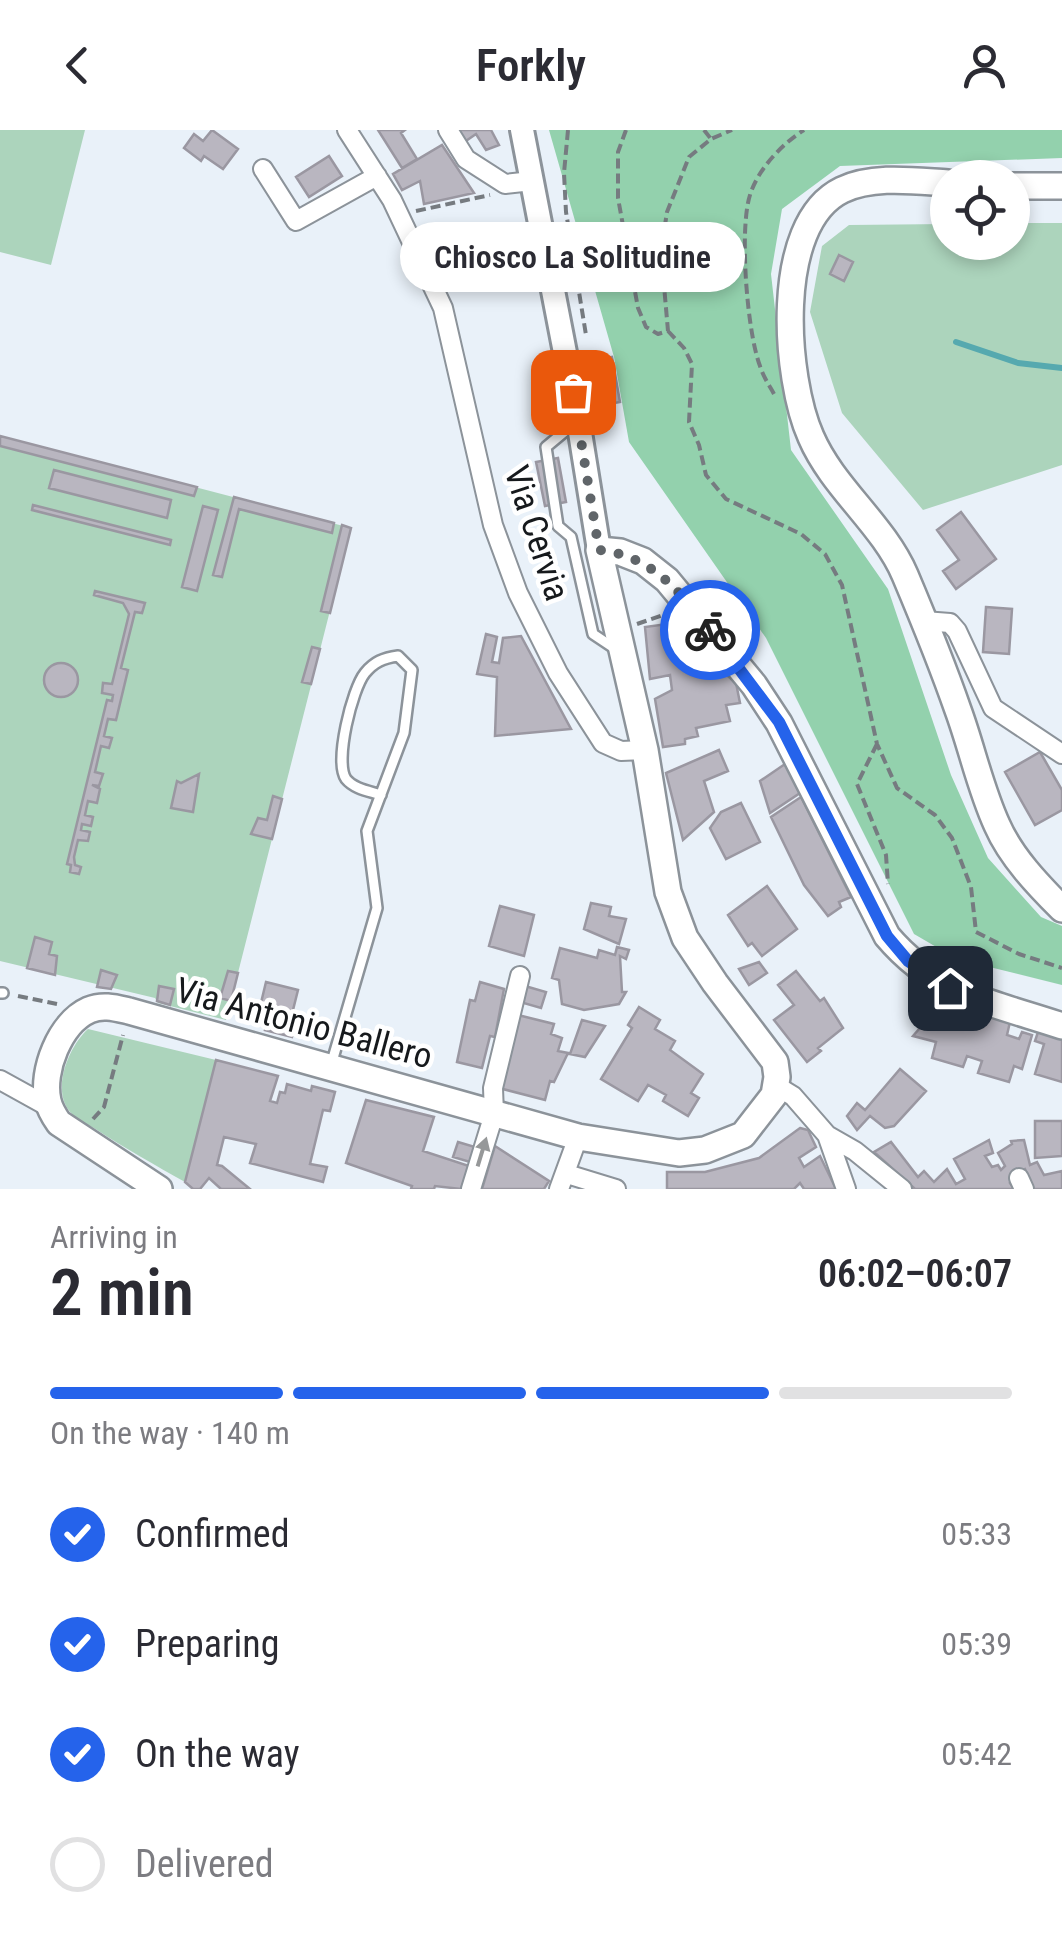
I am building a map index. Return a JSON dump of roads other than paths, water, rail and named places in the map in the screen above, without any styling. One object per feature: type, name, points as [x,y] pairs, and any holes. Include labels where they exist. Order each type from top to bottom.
[{"type":"main road","points":[[930,183],[863,183],[840,190],[810,222],[793,265],[791,348],[811,438],[903,569],[999,830],[1035,882],[1062,909]]},
{"type":"main road","points":[[1030,186],[1062,186]]},
{"type":"main road","points":[[775,1086],[775,1062],[685,938],[668,892],[645,750],[599,550],[620,552],[643,561],[691,606],[754,685],[779,722],[887,936],[908,961],[950,988],[1062,1026]]},
{"type":"main road","name":"Via Antonio Ballero","points":[[49,1107],[46,1092],[52,1059],[66,1028],[88,1010],[108,1006],[578,1137],[680,1153],[705,1150],[743,1135],[774,1095],[775,1086]]},
{"type":"main road","points":[[49,1107],[59,1122],[160,1189]]},
{"type":"street","name":"Via Cervia","points":[[347,130],[398,214],[443,308],[493,525],[518,593],[558,673],[603,743],[621,751],[645,750]]},
{"type":"street","points":[[448,130],[466,159],[505,184],[532,180]]},
{"type":"street","points":[[522,130],[599,550]]},
{"type":"street","points":[[262,169],[296,222],[377,176]]},
{"type":"street","points":[[924,621],[950,623],[993,708],[1062,754]]},
{"type":"street","points":[[471,1189],[494,1114],[493,1088],[520,976]]},
{"type":"street","points":[[0,1080],[49,1107]]},
{"type":"street","points":[[775,1086],[794,1096],[827,1134],[902,1189]]},
{"type":"street","points":[[827,1134],[846,1189]]},
{"type":"street","points":[[578,1137],[563,1181],[616,1189]]},
{"type":"lane","points":[[578,420],[546,446],[558,526],[571,536],[593,634],[621,643]]},
{"type":"lane","points":[[331,1068],[377,908],[367,831],[381,795],[404,733],[412,670],[398,656],[380,658],[362,676],[352,699],[342,763],[344,776],[356,787],[381,795]]},
{"type":"waterway","points":[[956,342],[1018,363],[1062,368]]},
{"type":"place","name":"Chiosco La Solitudine","points":[[573,392]]}]
